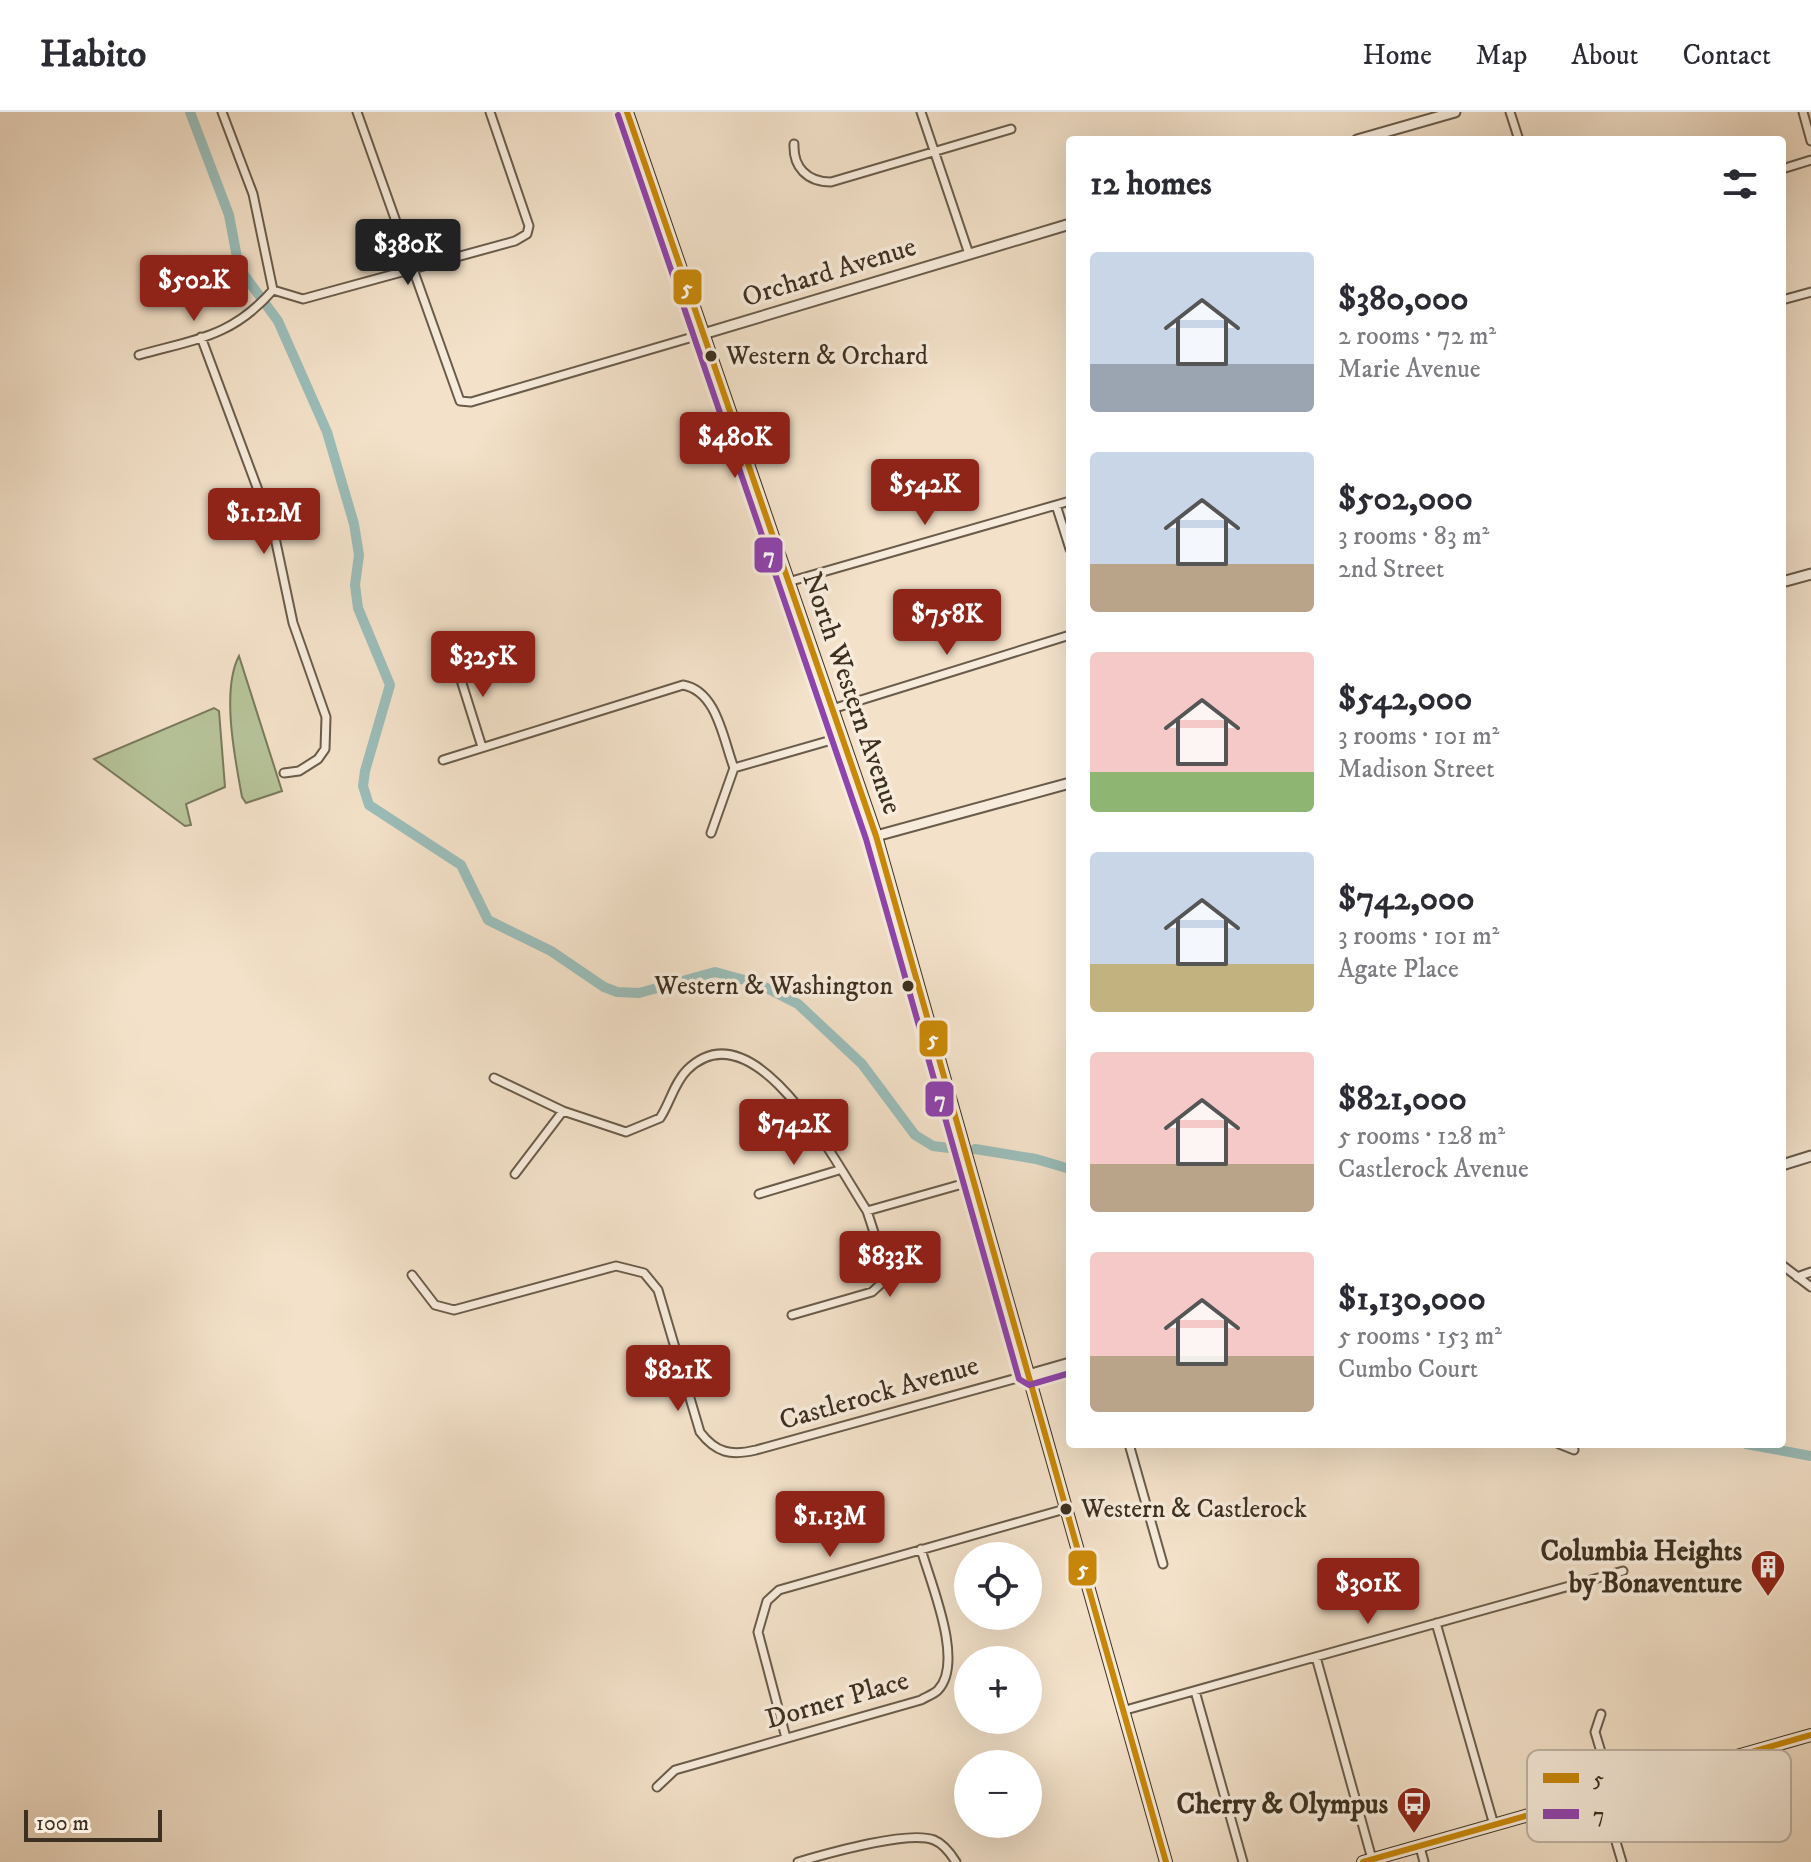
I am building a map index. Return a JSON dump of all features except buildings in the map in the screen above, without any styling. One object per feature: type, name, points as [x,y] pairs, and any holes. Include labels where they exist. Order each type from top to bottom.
[{"type":"main road","name":"North Western Avenue","points":[[627,112],[876,836],[1166,1862]]},
{"type":"main road","points":[[1759,1750],[1811,1735]]},
{"type":"main road","points":[[1368,1861],[1527,1816]]},
{"type":"street","points":[[222,112],[253,194],[273,290]]},
{"type":"street","points":[[357,112],[411,270]]},
{"type":"street","points":[[273,290],[297,299],[327,295],[515,241],[527,234],[529,226],[490,112]]},
{"type":"street","points":[[921,112],[969,254]]},
{"type":"street","points":[[1371,136],[1455,112]]},
{"type":"street","points":[[1510,112],[1518,136]]},
{"type":"street","points":[[1803,112],[1811,141]]},
{"type":"street","points":[[794,144],[795,163],[806,175],[823,182],[1011,129]]},
{"type":"street","points":[[1786,168],[1811,160]]},
{"type":"street","name":"Orchard Avenue","points":[[411,270],[453,391],[463,403],[1066,225]]},
{"type":"street","points":[[139,355],[201,337],[244,320],[273,290]]},
{"type":"street","points":[[1786,299],[1811,292]]},
{"type":"street","points":[[201,337],[274,533],[293,623],[326,717],[325,749],[318,759],[299,771],[284,773]]},
{"type":"street","points":[[788,582],[1066,502]]},
{"type":"street","points":[[1056,505],[1066,536]]},
{"type":"street","points":[[1786,581],[1811,574]]},
{"type":"street","points":[[832,709],[1066,636]]},
{"type":"street","points":[[455,661],[482,747]]},
{"type":"street","points":[[443,760],[683,685],[694,687],[708,697],[734,768],[711,833]]},
{"type":"street","points":[[734,768],[842,737]]},
{"type":"street","points":[[876,836],[1066,784]]},
{"type":"street","points":[[494,1078],[563,1111],[616,1131],[637,1130],[660,1118],[689,1068],[716,1056],[740,1056],[778,1081],[867,1211],[883,1260],[884,1281],[872,1292],[792,1315]]},
{"type":"street","points":[[515,1174],[563,1111]]},
{"type":"street","points":[[1786,1164],[1811,1156]]},
{"type":"street","points":[[759,1194],[839,1170]]},
{"type":"street","points":[[867,1211],[973,1181]]},
{"type":"street","name":"Castlerock Avenue","points":[[412,1275],[435,1305],[454,1310],[616,1266],[644,1273],[658,1290],[700,1432],[717,1450],[728,1453],[756,1450],[1066,1364]]},
{"type":"street","points":[[1786,1268],[1811,1287]]},
{"type":"street","points":[[1797,1277],[1811,1272]]},
{"type":"street","points":[[1130,1448],[1163,1564]]},
{"type":"street","points":[[1569,1448],[1574,1450]]},
{"type":"street","points":[[786,1738],[758,1632],[767,1601],[779,1590],[1065,1509]]},
{"type":"street","name":"Dorner Place","points":[[657,1787],[675,1770],[921,1700],[938,1690],[948,1668],[949,1650],[921,1549]]},
{"type":"street","points":[[1122,1711],[1623,1571]]},
{"type":"street","points":[[1436,1623],[1494,1825]]},
{"type":"street","points":[[1316,1657],[1368,1861]]},
{"type":"street","points":[[1195,1691],[1243,1862]]},
{"type":"street","points":[[1600,1750],[1595,1732],[1601,1714]]},
{"type":"street","points":[[798,1862],[858,1846],[918,1837],[934,1840],[956,1862]]},
{"type":"street","points":[[1616,1842],[1622,1862]]},
{"type":"street","points":[[1420,1847],[1424,1862]]},
{"type":"green space","points":[[239,656],[282,791],[246,803],[236,764],[230,706],[234,670]]},
{"type":"green space","points":[[214,708],[219,711],[225,787],[186,804],[191,825],[185,826],[94,759]]},
{"type":"waterway","points":[[190,112],[229,215],[239,268],[278,321],[327,432],[354,524],[359,555],[355,585],[358,608],[390,685],[365,771],[363,786],[369,805],[461,865],[488,920],[551,951],[604,987],[617,992],[639,993],[715,972],[759,984],[798,1004],[862,1064],[915,1135],[933,1146],[957,1149]]},
{"type":"waterway","points":[[975,1149],[1036,1159],[1066,1168]]},
{"type":"waterway","points":[[1768,1448],[1811,1456]]},
{"type":"transit line","name":"5","points":[[627,112],[876,836],[1166,1862]]},
{"type":"transit line","name":"7","points":[[618,115],[866,839],[1019,1379],[1029,1385],[1066,1374]]},
{"type":"transit line","name":"5","points":[[1758,1750],[1811,1735]]},
{"type":"transit line","name":"5","points":[[1363,1862],[1527,1816]]},
{"type":"place","name":"Western & Orchard","points":[[711,356]]},
{"type":"place","name":"Western & Washington","points":[[908,986]]},
{"type":"place","name":"Western & Castlerock","points":[[1066,1509]]},
{"type":"place","name":"Columbia Heights by Bonaventure","points":[[1768,1598]]},
{"type":"place","name":"Cherry & Olympus","points":[[1414,1835]]}]
